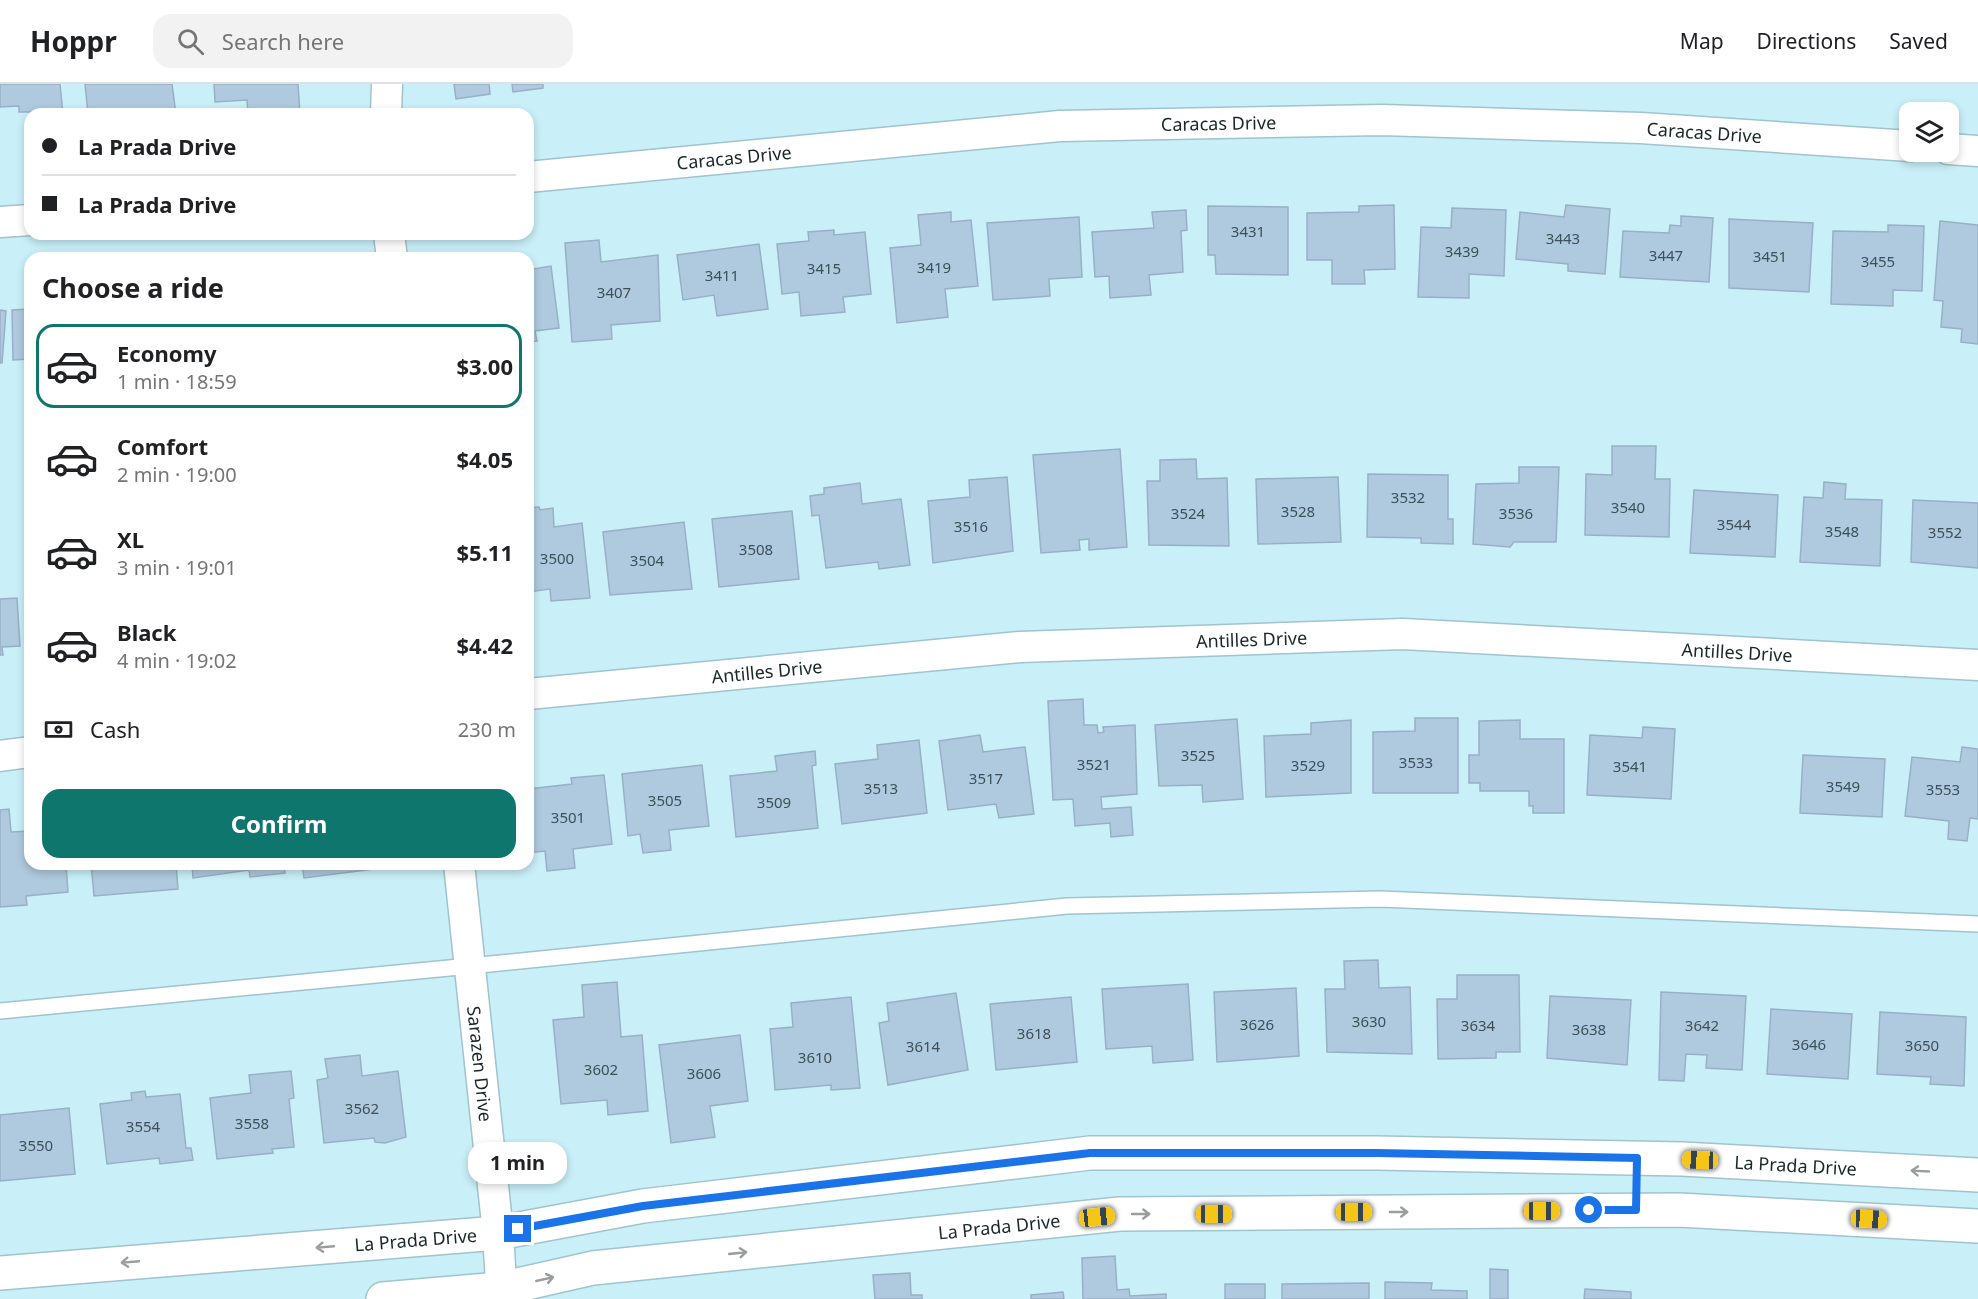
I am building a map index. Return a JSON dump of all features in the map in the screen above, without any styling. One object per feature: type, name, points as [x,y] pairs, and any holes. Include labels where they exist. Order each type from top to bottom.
[{"type":"main road","name":"La Prada Drive","points":[[0,1273],[498,1233],[643,1206],[1090,1153],[1376,1153],[1637,1158],[1978,1175]]},
{"type":"main road","points":[[1636,1210],[1637,1158]]},
{"type":"main road","name":"La Prada Drive","points":[[383,1299],[501,1294],[593,1268],[1120,1214],[1679,1210],[1978,1226]]},
{"type":"street","points":[[386,108],[387,84]]},
{"type":"street","name":"Caracas Drive","points":[[534,176],[1060,126],[1382,120],[1641,128],[1899,145]]},
{"type":"street","points":[[1959,150],[1978,151]]},
{"type":"street","points":[[0,222],[24,220]]},
{"type":"street","name":"Antilles Drive","points":[[534,692],[1020,646],[1403,634],[1978,664]]},
{"type":"street","points":[[0,756],[24,753]]},
{"type":"street","name":"Sarazen Drive","points":[[460,870],[498,1233],[501,1294]]},
{"type":"lane","points":[[0,1011],[1067,906],[1380,899],[1978,924]]},
{"type":"building","points":[[0,84],[60,84],[62,108],[24,108],[24,112],[19,112],[19,106],[0,107]]},
{"type":"building","points":[[85,84],[172,84],[175,108],[87,108]]},
{"type":"building","points":[[214,84],[298,84],[300,108],[248,108],[247,100],[215,102]]},
{"type":"building","points":[[454,84],[489,84],[490,94],[456,99]]},
{"type":"building","points":[[512,84],[543,84],[543,88],[513,92]]},
{"type":"building","points":[[1394,205],[1395,269],[1364,270],[1365,284],[1332,284],[1332,260],[1307,260],[1307,213],[1359,212],[1359,206]]},
{"type":"building","points":[[1566,205],[1610,209],[1605,274],[1568,271],[1568,264],[1516,259],[1520,212],[1564,217]]},
{"type":"building","points":[[1208,206],[1288,207],[1288,275],[1216,274],[1215,255],[1208,255]]},
{"type":"building","points":[[1452,208],[1506,210],[1504,276],[1469,274],[1469,298],[1418,297],[1421,227],[1451,228]]},
{"type":"building","points":[[1186,210],[1187,230],[1181,231],[1183,272],[1149,275],[1151,295],[1110,298],[1109,276],[1095,277],[1092,232],[1154,228],[1152,212]]},
{"type":"building","points":[[951,212],[951,222],[971,220],[978,286],[945,289],[948,317],[897,323],[890,248],[921,245],[918,215]]},
{"type":"building","points":[[1681,216],[1713,218],[1709,282],[1620,277],[1623,231],[1669,233],[1670,225],[1681,226]]},
{"type":"building","points":[[1079,217],[1082,277],[1049,279],[1050,296],[993,300],[987,223]]},
{"type":"building","points":[[1729,219],[1813,223],[1809,292],[1729,288]]},
{"type":"building","points":[[1940,221],[1978,225],[1978,344],[1961,342],[1962,329],[1941,327],[1943,301],[1934,300]]},
{"type":"building","points":[[1888,225],[1924,226],[1922,291],[1893,290],[1893,306],[1831,304],[1833,231],[1888,232]]},
{"type":"building","points":[[834,230],[834,235],[865,232],[871,294],[843,297],[845,312],[801,316],[799,292],[782,294],[777,244],[809,241],[808,232]]},
{"type":"building","points":[[599,240],[601,262],[658,255],[660,321],[611,325],[612,339],[572,342],[565,243]]},
{"type":"building","points":[[759,244],[768,309],[717,316],[714,295],[683,300],[677,255]]},
{"type":"building","points":[[551,266],[559,328],[535,331],[537,341],[534,341],[534,269]]},
{"type":"building","points":[[24,309],[24,359],[13,360],[12,310]]},
{"type":"building","points":[[0,310],[6,311],[2,363],[0,363]]},
{"type":"building","points":[[1612,446],[1656,446],[1655,479],[1670,479],[1669,537],[1585,535],[1586,474],[1612,475]]},
{"type":"building","points":[[1120,449],[1127,547],[1089,550],[1089,539],[1079,540],[1080,550],[1041,553],[1033,455]]},
{"type":"building","points":[[1196,459],[1197,479],[1227,478],[1229,546],[1149,545],[1147,481],[1160,481],[1160,460]]},
{"type":"building","points":[[1519,467],[1559,467],[1556,542],[1514,542],[1510,547],[1473,544],[1476,484],[1519,483]]},
{"type":"building","points":[[1368,474],[1448,475],[1448,519],[1453,519],[1453,544],[1421,543],[1421,538],[1367,537]]},
{"type":"building","points":[[1007,477],[1013,551],[933,563],[928,501],[970,497],[969,480]]},
{"type":"building","points":[[1338,477],[1341,542],[1258,544],[1256,479]]},
{"type":"building","points":[[1824,482],[1846,484],[1845,499],[1882,500],[1880,566],[1800,562],[1804,497],[1823,498]]},
{"type":"building","points":[[860,483],[862,504],[901,499],[910,565],[879,569],[878,562],[826,568],[819,515],[812,516],[810,496],[824,494],[824,488]]},
{"type":"building","points":[[1694,490],[1778,495],[1775,557],[1690,553]]},
{"type":"building","points":[[1913,500],[1978,503],[1978,568],[1911,562]]},
{"type":"building","points":[[534,507],[539,507],[540,510],[553,508],[554,527],[582,523],[590,598],[551,601],[550,589],[534,591]]},
{"type":"building","points":[[792,511],[799,579],[719,587],[712,519]]},
{"type":"building","points":[[684,522],[692,589],[610,595],[603,532]]},
{"type":"building","points":[[17,598],[20,646],[2,647],[3,655],[0,655],[0,599]]},
{"type":"building","points":[[1083,699],[1084,725],[1097,725],[1098,733],[1104,732],[1103,727],[1135,725],[1137,794],[1101,797],[1102,809],[1131,807],[1133,835],[1111,837],[1110,823],[1075,826],[1073,799],[1053,800],[1048,701]]},
{"type":"building","points":[[1415,718],[1458,718],[1458,793],[1373,793],[1373,732],[1415,731]]},
{"type":"building","points":[[1237,719],[1243,799],[1203,802],[1202,785],[1159,786],[1155,725]]},
{"type":"building","points":[[1351,720],[1351,793],[1266,797],[1264,736],[1311,734],[1311,723]]},
{"type":"building","points":[[1520,720],[1520,739],[1564,739],[1564,813],[1533,813],[1533,806],[1529,806],[1529,791],[1480,791],[1480,783],[1469,783],[1469,755],[1479,755],[1479,721]]},
{"type":"building","points":[[1643,727],[1675,729],[1671,799],[1587,795],[1590,735],[1642,738]]},
{"type":"building","points":[[980,735],[983,752],[1025,747],[1034,814],[999,818],[996,804],[948,810],[939,741]]},
{"type":"building","points":[[919,740],[927,813],[842,824],[835,764],[878,759],[877,745]]},
{"type":"building","points":[[1962,747],[1978,749],[1978,819],[1970,818],[1967,841],[1948,839],[1949,821],[1905,816],[1912,757],[1960,762]]},
{"type":"building","points":[[815,751],[816,765],[812,766],[818,828],[736,837],[730,776],[777,771],[775,756]]},
{"type":"building","points":[[1803,755],[1885,759],[1882,817],[1800,813]]},
{"type":"building","points":[[702,765],[709,826],[669,830],[671,850],[643,853],[640,834],[628,836],[622,774]]},
{"type":"building","points":[[604,775],[612,844],[573,849],[575,868],[547,871],[545,851],[534,852],[534,788],[572,784],[571,778]]},
{"type":"building","points":[[9,809],[11,832],[24,831],[24,870],[66,870],[68,892],[26,896],[27,905],[0,907],[0,810]]},
{"type":"building","points":[[92,870],[176,870],[178,889],[94,896]]},
{"type":"building","points":[[192,870],[249,870],[193,878]]},
{"type":"building","points":[[249,870],[285,870],[285,873],[250,877]]},
{"type":"building","points":[[303,870],[366,870],[304,878]]},
{"type":"building","points":[[1378,960],[1379,988],[1410,987],[1412,1054],[1327,1052],[1325,989],[1345,989],[1344,961]]},
{"type":"building","points":[[1457,975],[1519,975],[1520,1052],[1496,1052],[1496,1058],[1438,1059],[1437,999],[1457,999]]},
{"type":"building","points":[[617,982],[621,1037],[642,1035],[648,1111],[608,1115],[607,1100],[561,1104],[553,1020],[584,1017],[582,985]]},
{"type":"building","points":[[1188,984],[1193,1060],[1153,1063],[1152,1046],[1106,1049],[1102,989]]},
{"type":"building","points":[[1296,988],[1299,1056],[1217,1062],[1214,992]]},
{"type":"building","points":[[1661,992],[1746,996],[1742,1070],[1706,1068],[1707,1055],[1686,1054],[1684,1081],[1659,1080]]},
{"type":"building","points":[[956,993],[968,1070],[888,1085],[879,1023],[889,1021],[887,1003]]},
{"type":"building","points":[[1550,996],[1631,1000],[1627,1065],[1547,1058]]},
{"type":"building","points":[[851,997],[860,1088],[831,1090],[831,1085],[775,1090],[770,1029],[793,1027],[791,1003]]},
{"type":"building","points":[[1071,997],[1077,1062],[996,1070],[990,1004]]},
{"type":"building","points":[[1771,1009],[1852,1014],[1848,1079],[1767,1074]]},
{"type":"building","points":[[1880,1012],[1966,1017],[1964,1086],[1930,1084],[1931,1077],[1877,1074]]},
{"type":"building","points":[[740,1035],[748,1101],[710,1106],[715,1137],[671,1143],[659,1045]]},
{"type":"building","points":[[360,1055],[362,1076],[398,1071],[406,1137],[385,1143],[375,1142],[374,1138],[324,1143],[317,1080],[328,1078],[325,1059]]},
{"type":"building","points":[[291,1071],[294,1098],[289,1099],[294,1147],[272,1149],[273,1153],[217,1159],[210,1098],[251,1093],[249,1075]]},
{"type":"building","points":[[145,1091],[146,1097],[180,1094],[186,1148],[191,1148],[193,1160],[160,1164],[159,1158],[107,1164],[100,1104],[132,1100],[131,1093]]},
{"type":"building","points":[[69,1108],[75,1174],[0,1181],[0,1115]]},
{"type":"building","points":[[1115,1256],[1117,1290],[1129,1289],[1130,1296],[1166,1294],[1166,1299],[1083,1299],[1082,1258]]},
{"type":"building","points":[[1490,1269],[1508,1270],[1508,1299],[1490,1299]]},
{"type":"building","points":[[910,1273],[911,1295],[922,1295],[922,1299],[875,1299],[873,1275]]},
{"type":"building","points":[[1385,1282],[1432,1283],[1431,1290],[1467,1291],[1467,1299],[1385,1299]]},
{"type":"building","points":[[1369,1283],[1369,1299],[1282,1299],[1282,1284]]},
{"type":"building","points":[[1225,1284],[1265,1284],[1265,1299],[1225,1299]]},
{"type":"building","points":[[1585,1289],[1631,1292],[1631,1299],[1584,1299]]},
{"type":"building","points":[[1063,1292],[1064,1299],[1031,1299],[1031,1295]]},
{"type":"route","points":[[518,1229],[643,1206],[1090,1153],[1376,1153],[1637,1158],[1636,1210],[1589,1210]]}]
